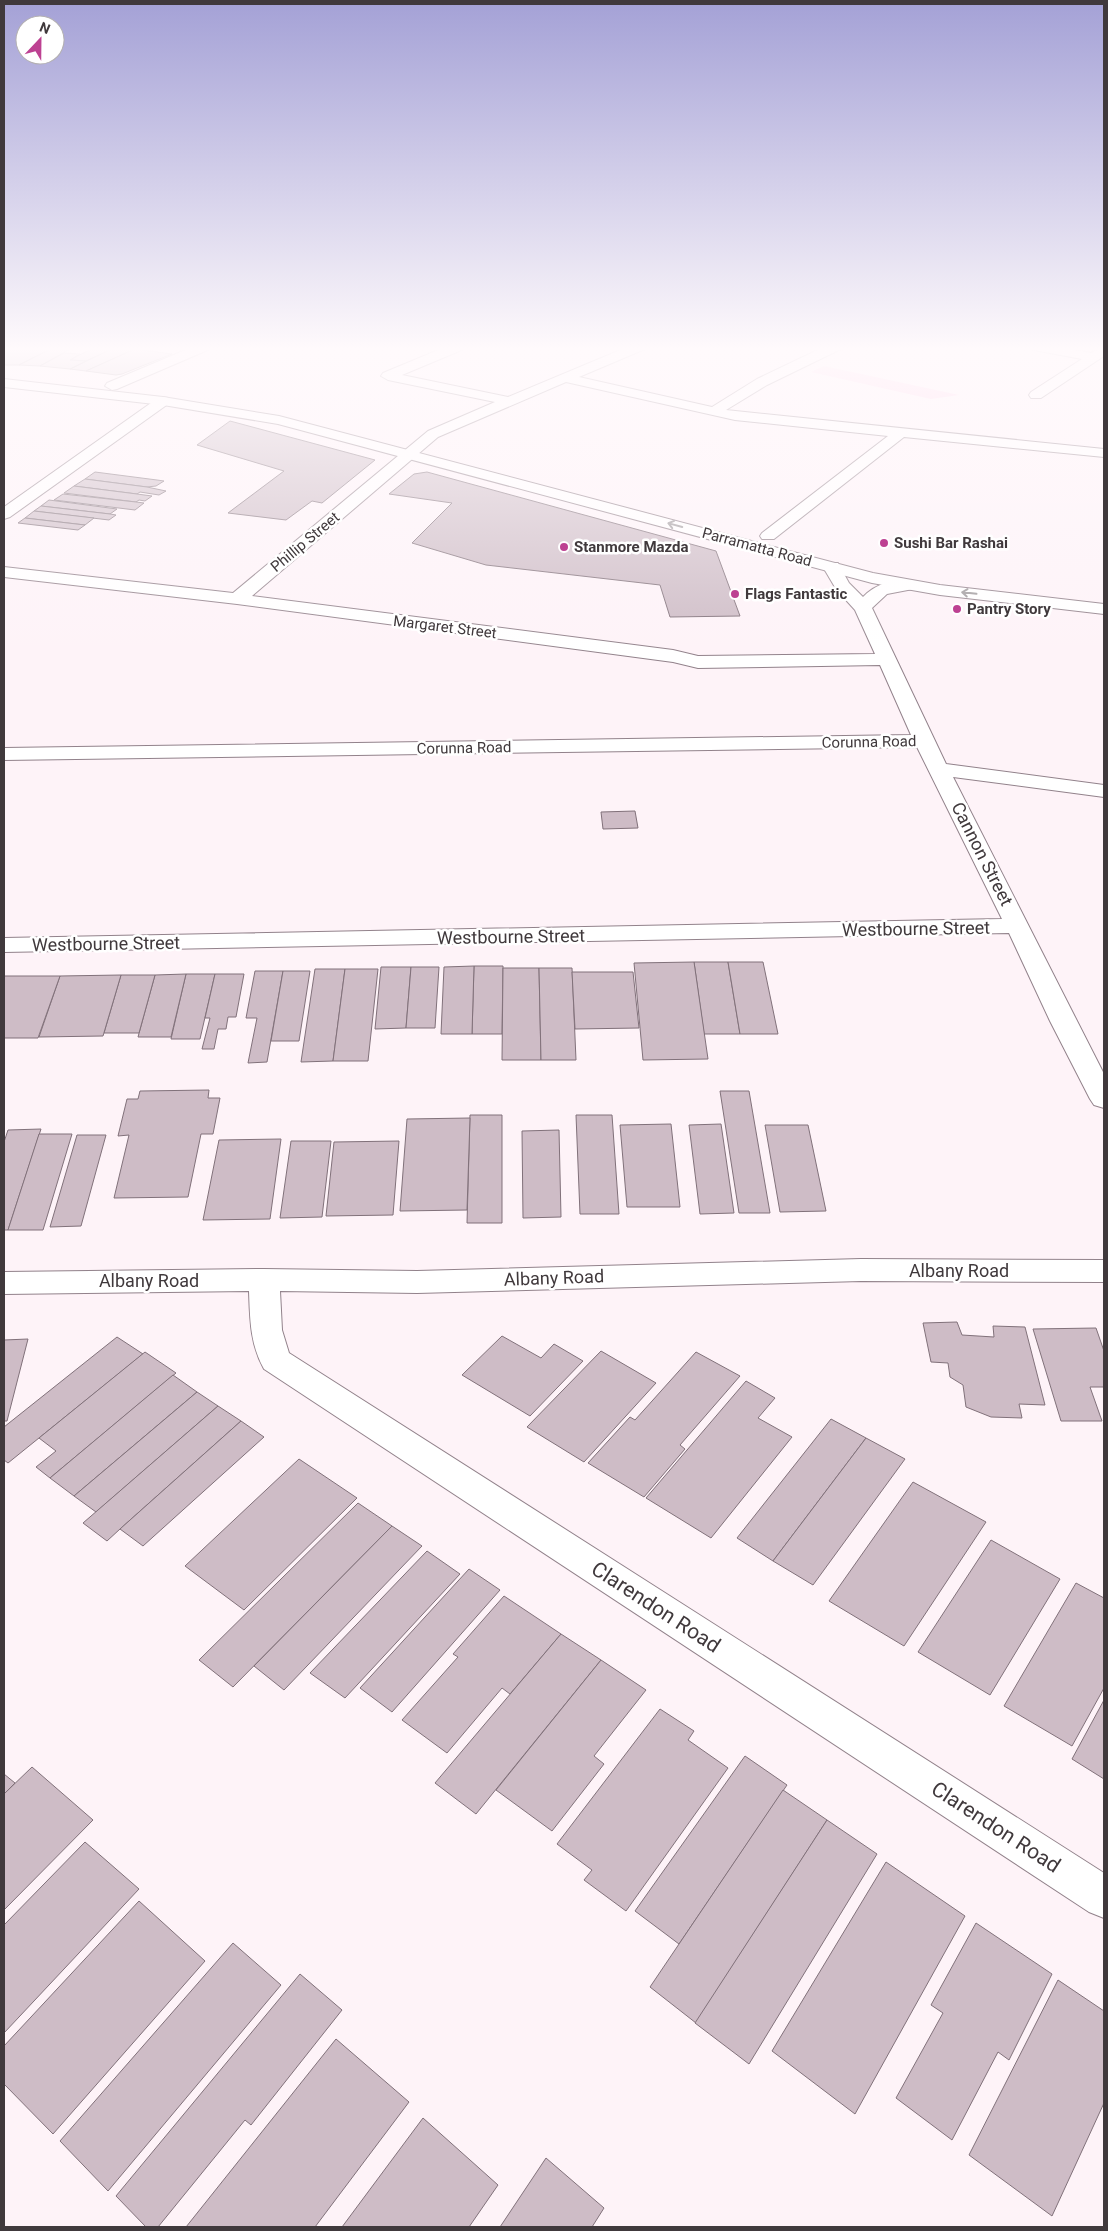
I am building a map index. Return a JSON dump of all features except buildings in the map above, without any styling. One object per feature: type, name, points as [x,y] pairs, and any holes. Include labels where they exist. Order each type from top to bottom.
[{"type":"main road","points":[[4,514],[94,450]]},
{"type":"main road","name":"Parramatta Road","points":[[413,450],[824,549]]},
{"type":"main road","name":"Parramatta Road","points":[[413,450],[832,567],[907,584],[1104,609]]},
{"type":"main road","name":"Phillip Street","points":[[237,599],[413,450]]},
{"type":"main road","points":[[768,536],[879,450]]},
{"type":"main road","points":[[1075,450],[1104,453]]},
{"type":"main road","name":"Cannon Street","points":[[832,567],[842,585],[863,608],[924,741],[1064,1021],[1094,1057],[1104,1099]]},
{"type":"main road","name":"Margaret Street","points":[[4,572],[237,599],[673,656],[698,662],[886,660]]},
{"type":"main road","points":[[863,608],[877,591],[907,584]]},
{"type":"main road","name":"Corunna Road","points":[[4,754],[924,741]]},
{"type":"main road","points":[[938,769],[1104,791]]},
{"type":"main road","name":"Westbourne Street","points":[[4,945],[1018,926]]},
{"type":"main road","name":"Albany Road","points":[[4,1283],[264,1280],[417,1282],[861,1270],[1104,1271]]},
{"type":"main road","name":"Clarendon Road","points":[[264,1280],[266,1330],[275,1360],[1104,1897]]},
{"type":"place","name":"Sushi Bar Rashai","points":[[884,543]]},
{"type":"place","name":"Stanmore Mazda","points":[[564,547]]},
{"type":"place","name":"Flags Fantastic","points":[[735,594]]},
{"type":"place","name":"Pantry Story","points":[[957,609]]}]
